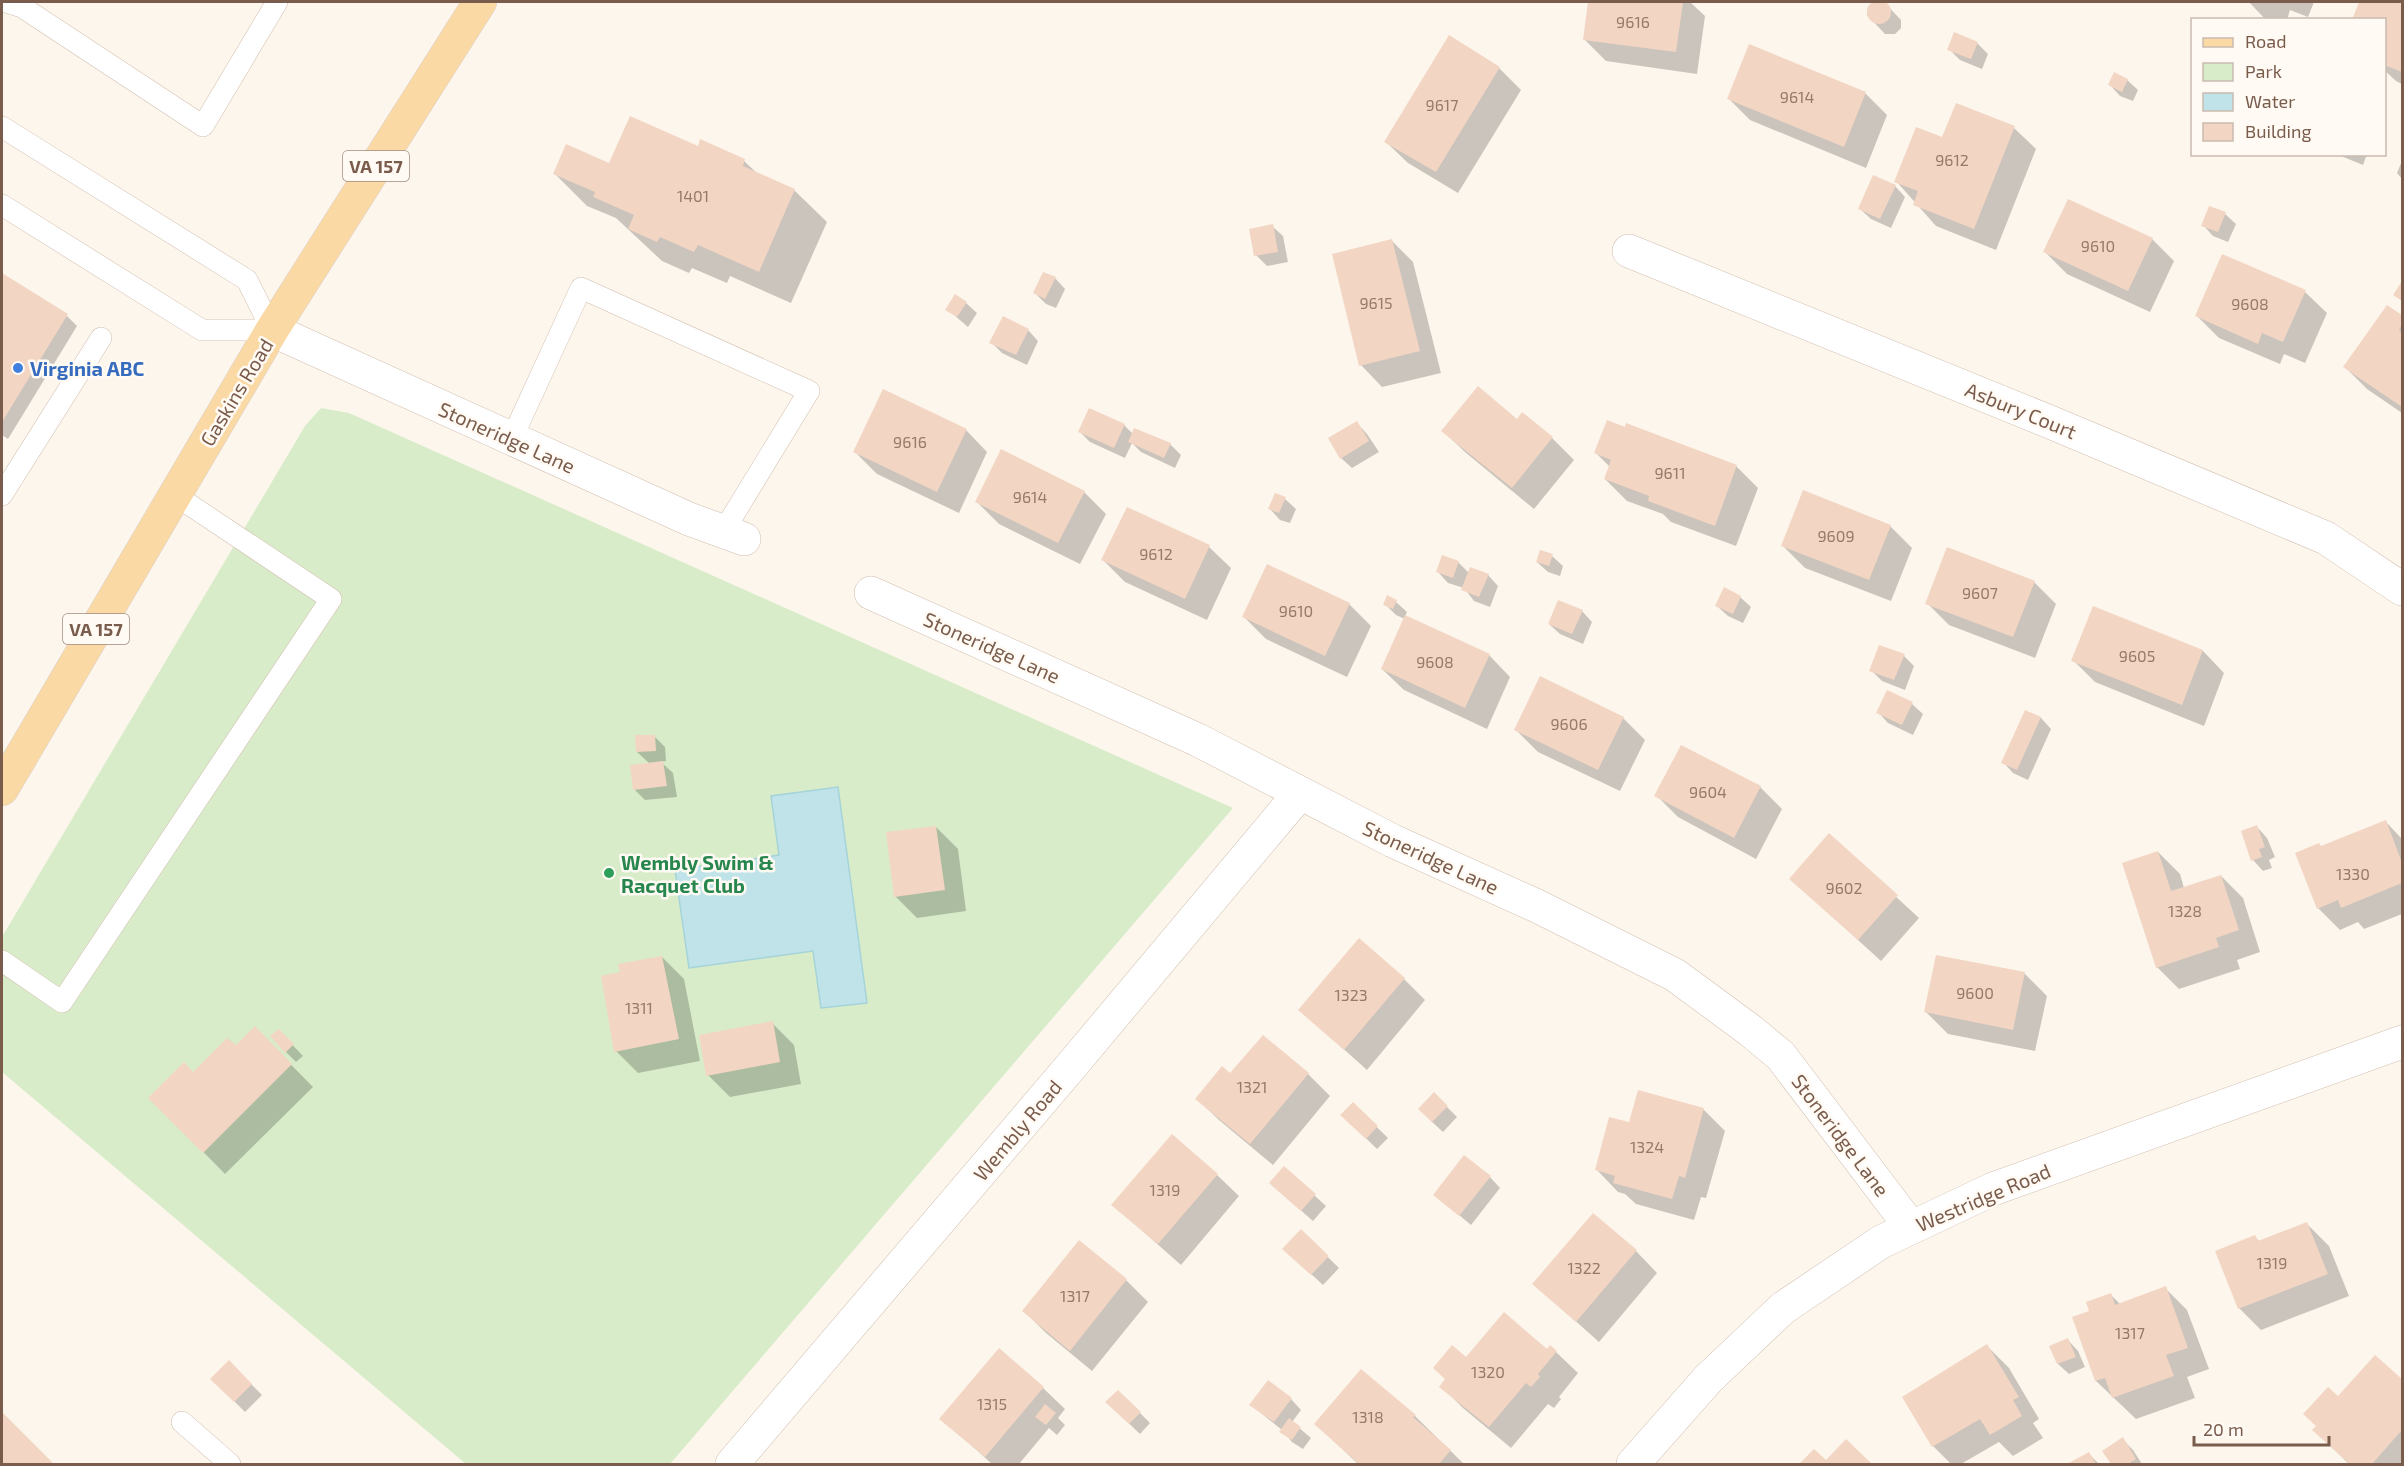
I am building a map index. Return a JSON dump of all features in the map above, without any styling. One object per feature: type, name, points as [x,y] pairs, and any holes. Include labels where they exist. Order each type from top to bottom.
[{"type":"main road","name":"Gaskins Road","points":[[2,789],[272,330],[480,2]]},
{"type":"street","name":"Asbury Court","points":[[1629,251],[2050,422],[2326,538],[2403,588]]},
{"type":"street","name":"Stoneridge Lane","points":[[272,330],[689,519],[734,536]]},
{"type":"street","name":"Stoneridge Lane","points":[[871,593],[1198,740],[1393,841],[1538,906],[1676,975],[1751,1030],[1781,1056],[1910,1226]]},
{"type":"street","name":"Wembly Road","points":[[732,1464],[1300,793]]},
{"type":"street","name":"Westridge Road","points":[[1633,1464],[1708,1379],[1783,1308],[1881,1242],[1910,1226],[1993,1189],[2403,1042]]},
{"type":"lane","points":[[6,2],[22,7],[203,126],[277,2]]},
{"type":"lane","points":[[2,127],[247,280],[272,330],[202,330],[2,205]]},
{"type":"lane","points":[[512,438],[581,288],[808,391],[734,536]]},
{"type":"lane","points":[[2,495],[101,338]]},
{"type":"lane","points":[[2,962],[62,1002],[331,599],[175,495]]},
{"type":"lane","points":[[182,1422],[230,1464]]},
{"type":"green space","name":"Wembly Swim & Racquet Club","points":[[321,408],[349,413],[1233,808],[670,1464],[466,1464],[2,1072],[2,937],[305,426]]},
{"type":"water","points":[[838,787],[867,1003],[821,1008],[813,951],[689,968],[675,870],[779,855],[771,796]]},
{"type":"building","points":[[1879,0],[1888,3],[1891,12],[1888,21],[1879,24],[1870,21],[1867,12],[1870,3]]},
{"type":"building","points":[[1588,2],[1683,2],[1676,52],[1583,40]]},
{"type":"building","points":[[2359,2],[2402,2],[2402,72],[2386,66],[2386,18],[2353,18]]},
{"type":"building","points":[[1954,32],[1978,42],[1971,59],[1947,50]]},
{"type":"building","points":[[1449,35],[1500,67],[1436,172],[1384,142]]},
{"type":"building","points":[[1749,44],[1866,92],[1844,147],[1727,99]]},
{"type":"building","points":[[2114,72],[2128,79],[2122,92],[2108,85]]},
{"type":"building","points":[[1956,103],[2015,126],[1974,229],[1913,205],[1918,191],[1894,182],[1916,127],[1942,137]]},
{"type":"building","points":[[630,116],[698,146],[700,139],[745,159],[743,166],[795,189],[759,272],[698,245],[694,252],[660,237],[657,242],[628,229],[634,215],[593,197],[595,192],[553,174],[566,144],[609,163]]},
{"type":"building","points":[[1873,175],[1896,185],[1880,219],[1858,209]]},
{"type":"building","points":[[2068,199],[2153,238],[2128,291],[2043,252]]},
{"type":"building","points":[[2209,206],[2226,212],[2218,232],[2201,226]]},
{"type":"building","points":[[1273,224],[1278,252],[1254,256],[1249,229]]},
{"type":"building","points":[[1392,239],[1420,351],[1359,366],[1332,254]]},
{"type":"building","points":[[2222,254],[2306,290],[2283,342],[2262,333],[2258,344],[2195,316]]},
{"type":"building","points":[[1043,272],[1056,277],[1045,299],[1033,293]]},
{"type":"building","name":"Virginia ABC","points":[[2,273],[68,314],[2,422]]},
{"type":"building","points":[[2402,281],[2402,301],[2393,295]]},
{"type":"building","points":[[955,294],[967,302],[957,317],[945,310]]},
{"type":"building","points":[[2387,305],[2402,315],[2399,330],[2402,333],[2402,407],[2343,367]]},
{"type":"building","points":[[1003,316],[1029,329],[1016,355],[989,343]]},
{"type":"building","points":[[1478,386],[1517,419],[1522,412],[1553,437],[1512,488],[1441,431]]},
{"type":"building","points":[[883,389],[967,429],[937,492],[853,452]]},
{"type":"building","points":[[1089,408],[1125,424],[1114,448],[1078,432]]},
{"type":"building","points":[[1607,420],[1625,427],[1626,423],[1737,465],[1715,526],[1648,501],[1649,496],[1604,479],[1611,460],[1594,453]]},
{"type":"building","points":[[1357,421],[1369,441],[1340,459],[1328,438]]},
{"type":"building","points":[[1134,428],[1171,443],[1164,458],[1128,442]]},
{"type":"building","points":[[1001,449],[1085,491],[1058,543],[975,502]]},
{"type":"building","points":[[1803,490],[1891,525],[1869,580],[1781,546]]},
{"type":"building","points":[[1275,493],[1286,497],[1279,513],[1268,509]]},
{"type":"building","points":[[1127,507],[1210,545],[1185,599],[1101,560]]},
{"type":"building","points":[[1947,547],[2035,581],[2013,637],[1925,604]]},
{"type":"building","points":[[1540,550],[1553,554],[1549,566],[1536,562]]},
{"type":"building","points":[[1442,555],[1459,561],[1453,578],[1436,572]]},
{"type":"building","points":[[1267,564],[1350,603],[1325,656],[1242,617]]},
{"type":"building","points":[[1470,567],[1489,574],[1479,597],[1461,590]]},
{"type":"building","points":[[1724,587],[1741,596],[1733,614],[1715,606]]},
{"type":"building","points":[[1387,595],[1397,600],[1393,609],[1383,605]]},
{"type":"building","points":[[1558,600],[1583,610],[1572,634],[1548,624]]},
{"type":"building","points":[[2093,606],[2203,650],[2182,705],[2071,661]]},
{"type":"building","points":[[1405,615],[1490,654],[1465,708],[1381,669]]},
{"type":"building","points":[[1879,645],[1905,654],[1894,680],[1869,671]]},
{"type":"building","points":[[1540,676],[1624,717],[1598,770],[1514,730]]},
{"type":"building","points":[[1887,690],[1913,702],[1902,725],[1876,713]]},
{"type":"building","points":[[2025,710],[2041,717],[2017,770],[2001,763]]},
{"type":"building","points":[[635,735],[655,735],[656,751],[636,752]]},
{"type":"building","points":[[1681,745],[1761,786],[1734,838],[1654,796]]},
{"type":"building","points":[[663,761],[667,786],[633,790],[630,765]]},
{"type":"building","points":[[2386,820],[2402,863],[2402,883],[2341,908],[2338,900],[2317,909],[2295,853],[2319,843],[2321,846]]},
{"type":"building","points":[[2257,825],[2265,847],[2259,849],[2262,857],[2251,861],[2241,831]]},
{"type":"building","points":[[936,826],[945,890],[894,897],[886,832]]},
{"type":"building","points":[[1829,833],[1898,895],[1858,940],[1789,879]]},
{"type":"building","points":[[2158,851],[2171,891],[2221,875],[2239,930],[2216,938],[2219,947],[2156,968],[2122,863]]},
{"type":"building","points":[[1359,938],[1405,978],[1344,1050],[1298,1010]]},
{"type":"building","points":[[1936,955],[2025,972],[2013,1030],[1924,1012]]},
{"type":"building","points":[[662,956],[679,1039],[614,1052],[601,976],[620,972],[618,964]]},
{"type":"building","points":[[773,1021],[780,1062],[706,1076],[699,1035]]},
{"type":"building","points":[[255,1026],[292,1064],[203,1153],[148,1098],[184,1062],[193,1072],[227,1038],[236,1045]]},
{"type":"building","points":[[279,1029],[294,1044],[285,1053],[270,1036]]},
{"type":"building","points":[[1263,1035],[1309,1073],[1250,1144],[1195,1099],[1222,1066],[1230,1073]]},
{"type":"building","points":[[1638,1090],[1704,1108],[1685,1178],[1679,1176],[1672,1199],[1613,1183],[1615,1176],[1595,1170],[1609,1117],[1629,1122]]},
{"type":"building","points":[[1434,1092],[1448,1106],[1432,1122],[1418,1109]]},
{"type":"building","points":[[1353,1102],[1378,1126],[1366,1139],[1340,1115]]},
{"type":"building","points":[[1172,1134],[1218,1174],[1158,1244],[1111,1205]]},
{"type":"building","points":[[1464,1155],[1491,1176],[1459,1216],[1433,1195]]},
{"type":"building","points":[[1284,1166],[1316,1194],[1301,1211],[1269,1183]]},
{"type":"building","points":[[1593,1213],[1637,1250],[1576,1322],[1532,1284]]},
{"type":"building","points":[[2307,1222],[2328,1274],[2238,1309],[2215,1251],[2255,1235],[2258,1241]]},
{"type":"building","points":[[1301,1229],[1329,1256],[1311,1275],[1282,1249]]},
{"type":"building","points":[[1079,1240],[1127,1279],[1070,1351],[1022,1311]]},
{"type":"building","points":[[2166,1286],[2188,1348],[2166,1355],[2174,1376],[2112,1398],[2105,1378],[2095,1381],[2072,1317],[2089,1311],[2086,1302],[2111,1293],[2115,1305]]},
{"type":"building","points":[[1504,1312],[1547,1349],[1550,1345],[1557,1351],[1538,1374],[1540,1377],[1531,1387],[1526,1383],[1489,1427],[1439,1387],[1445,1379],[1433,1368],[1452,1345],[1466,1357]]},
{"type":"building","points":[[2068,1338],[2076,1357],[2057,1364],[2049,1346]]},
{"type":"building","points":[[1987,1344],[2019,1397],[2013,1400],[2022,1416],[1990,1435],[1980,1419],[1932,1447],[1902,1397]]},
{"type":"building","points":[[999,1348],[1044,1387],[985,1457],[939,1419]]},
{"type":"building","points":[[2375,1355],[2402,1379],[2402,1430],[2372,1464],[2350,1464],[2312,1430],[2316,1426],[2303,1414],[2328,1387],[2338,1396]]},
{"type":"building","points":[[229,1360],[252,1384],[234,1402],[210,1379]]},
{"type":"building","points":[[1361,1369],[1416,1415],[1413,1417],[1451,1450],[1439,1464],[1359,1464],[1314,1424]]},
{"type":"building","points":[[1268,1380],[1292,1398],[1274,1422],[1249,1405]]},
{"type":"building","points":[[1118,1390],[1141,1412],[1129,1424],[1105,1402]]},
{"type":"building","points":[[1045,1404],[1056,1413],[1046,1425],[1035,1417]]},
{"type":"building","points":[[2,1412],[54,1464],[2,1464]]},
{"type":"building","points":[[1289,1418],[1301,1427],[1292,1440],[1279,1432]]},
{"type":"building","points":[[2123,1437],[2136,1459],[2128,1464],[2111,1464],[2102,1451]]},
{"type":"building","points":[[1846,1439],[1872,1464],[1799,1464],[1814,1449],[1826,1460]]},
{"type":"building","points":[[2089,1452],[2096,1464],[2067,1464]]},
{"type":"place","name":"Virginia ABC","points":[[18,368]]},
{"type":"place","name":"Wembly Swim & Racquet Club","points":[[609,873]]}]
